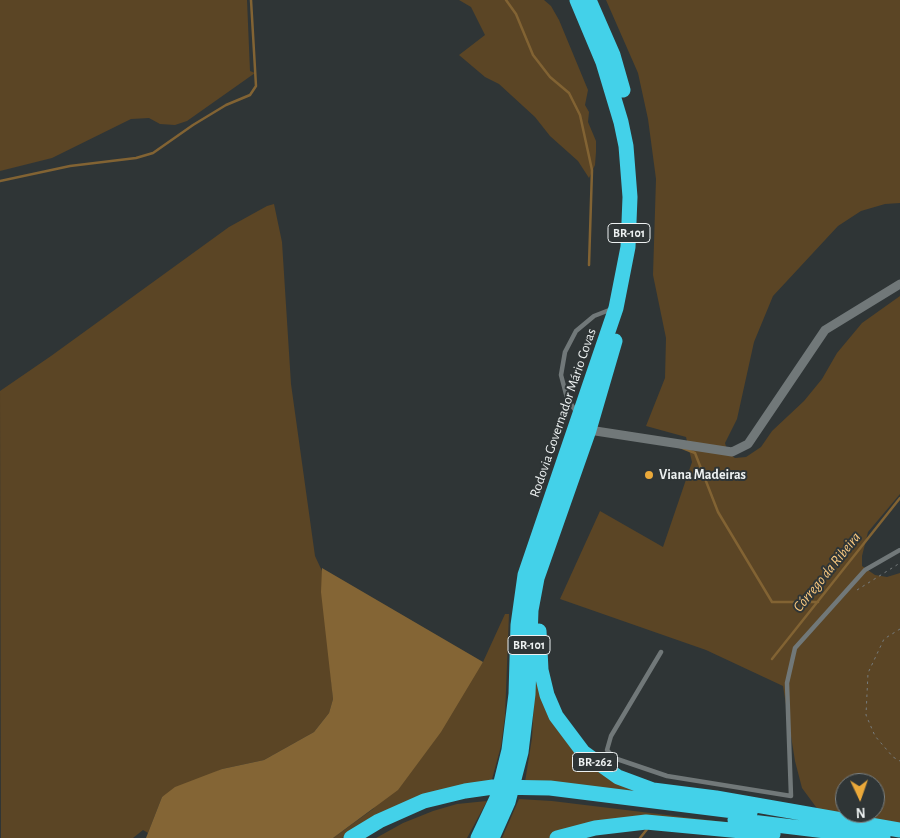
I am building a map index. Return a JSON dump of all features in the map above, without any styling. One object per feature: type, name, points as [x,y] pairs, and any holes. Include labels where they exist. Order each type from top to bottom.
[{"type":"highway","name":"Rodovia Governador Mário Covas","points":[[477,838],[502,782],[509,750],[516,694],[518,625],[525,575],[616,308],[625,267],[630,197],[626,146],[614,94],[577,0]]},
{"type":"highway","name":"Rodovia Governador Mário Covas","points":[[492,838],[508,802],[521,752],[528,694],[531,610],[537,578],[589,430],[630,291],[639,228],[638,168],[631,120],[613,55],[589,0]]},
{"type":"highway","name":"BR-262","points":[[574,469],[555,535],[543,589],[539,626],[540,657],[547,695],[556,716],[576,744],[600,766],[627,782],[653,790],[716,798],[900,830]]},
{"type":"highway","name":"BR-262","points":[[351,838],[397,812],[424,801],[480,792],[532,791],[900,830]]},
{"type":"highway","name":"BR-262","points":[[532,791],[883,838]]},
{"type":"highway","name":"BR-262","points":[[369,838],[427,809],[480,792]]},
{"type":"highway","points":[[557,838],[594,828],[646,822],[772,836],[828,838]]},
{"type":"street","points":[[589,430],[732,452],[748,444],[825,330],[900,284]]},
{"type":"lane","points":[[580,417],[567,398],[563,382],[565,352],[576,331],[594,316],[616,308]]},
{"type":"lane","points":[[607,750],[614,758],[667,776],[791,796],[787,683],[796,648],[865,570],[900,550]]},
{"type":"lane","points":[[600,766],[611,736],[661,652]]},
{"type":"path","points":[[857,590],[900,563]]},
{"type":"path","points":[[900,629],[884,639],[868,673],[866,715],[875,736],[893,757],[900,761]]},
{"type":"shaded area","points":[[0,0],[247,0],[250,71],[255,73],[187,121],[175,125],[160,124],[149,118],[131,119],[52,158],[0,171]]},
{"type":"shaded area","points":[[459,0],[544,0],[551,6],[559,20],[588,90],[585,105],[589,112],[588,122],[596,141],[595,165],[589,178],[578,161],[550,136],[535,117],[499,84],[485,77],[459,55],[485,35],[471,7]]},
{"type":"shaded area","points":[[606,0],[900,0],[900,203],[885,204],[861,211],[838,226],[773,296],[754,342],[737,419],[725,443],[728,453],[735,458],[746,457],[761,447],[772,431],[804,401],[822,379],[837,353],[862,323],[900,296],[900,494],[868,532],[862,556],[862,566],[875,575],[887,577],[900,573],[900,823],[885,821],[885,773],[835,773],[835,816],[824,815],[816,807],[802,788],[795,761],[783,686],[706,650],[560,599],[600,511],[663,547],[692,462],[686,437],[646,426],[665,378],[666,338],[653,275],[656,179],[648,119],[638,73]]},
{"type":"shaded area","points":[[274,204],[282,242],[291,384],[315,556],[322,571],[333,699],[329,713],[314,732],[264,760],[222,769],[162,797],[148,833],[143,830],[133,838],[1,838],[0,391],[229,227]]},
{"type":"shaded area","points":[[322,568],[483,662],[441,732],[398,790],[333,838],[146,838],[162,797],[175,787],[222,769],[264,760],[314,732],[329,713],[333,699],[321,592]]},
{"type":"shaded area","points":[[505,614],[509,614],[505,716],[501,746],[491,783],[354,830],[342,838],[333,838],[373,809],[483,662]]},
{"type":"shaded area","points":[[535,682],[540,682],[559,728],[646,793],[525,782],[532,738]]},
{"type":"shaded area","points":[[519,799],[552,801],[749,825],[680,820],[569,831],[549,838],[502,838]]},
{"type":"shaded area","points":[[487,801],[467,838],[376,838],[403,823],[433,811],[457,804]]},
{"type":"waterway","points":[[0,181],[70,166],[136,158],[153,153],[226,105],[250,95],[256,86],[251,0]]},
{"type":"waterway","points":[[506,0],[516,14],[533,55],[550,77],[569,93],[580,115],[592,170],[589,265]]},
{"type":"waterway","points":[[680,447],[695,453],[718,512],[772,602],[818,602]]},
{"type":"waterway","name":"Córrego da Ribeira","points":[[772,659],[900,498]]},
{"type":"waterway","name":"Córrego da Ribeira","points":[[640,838],[648,828]]},
{"type":"place","name":"Viana Madeiras","points":[[649,475]]}]
